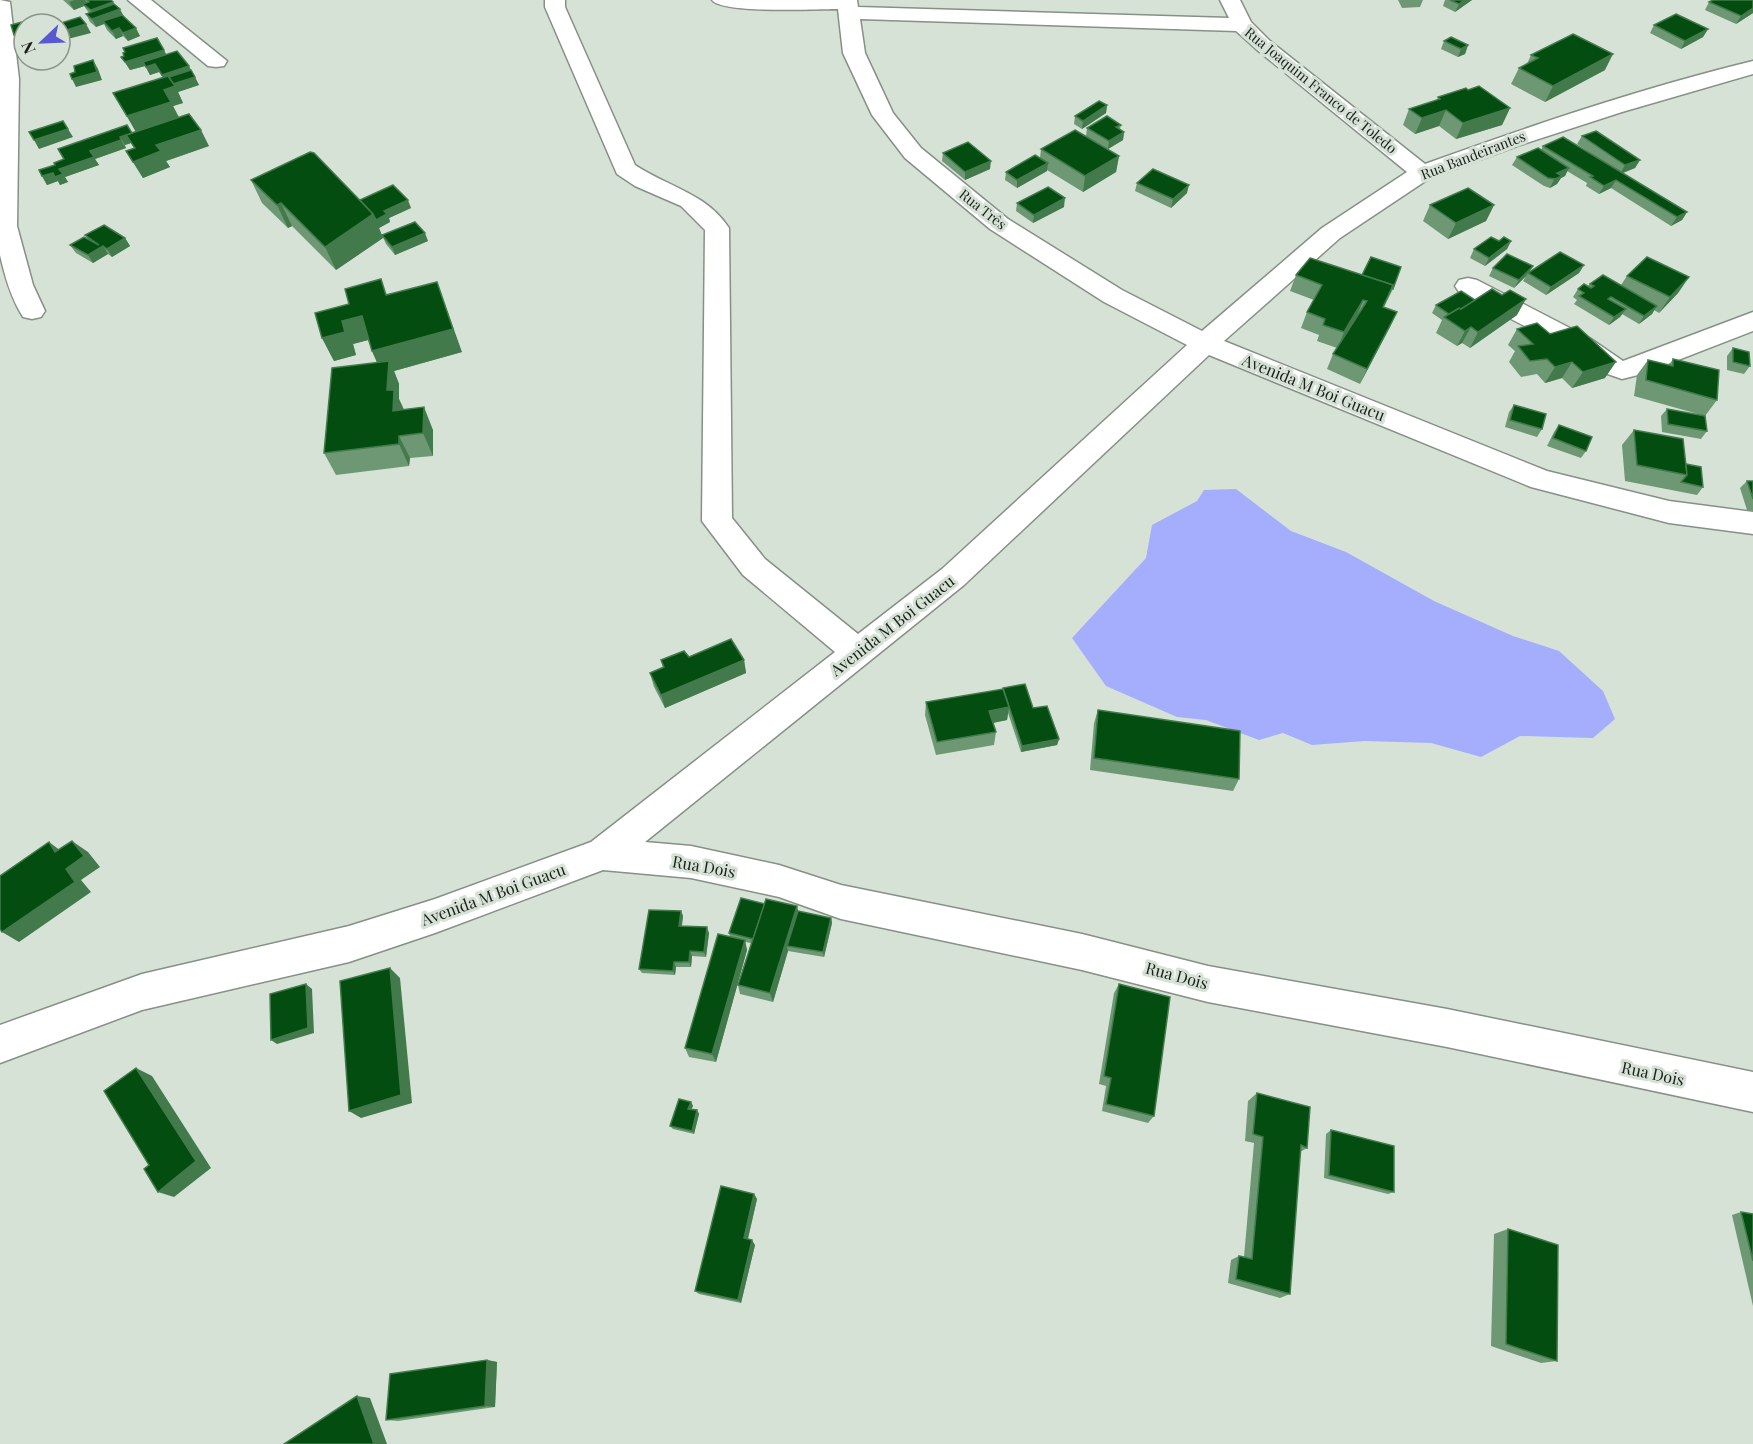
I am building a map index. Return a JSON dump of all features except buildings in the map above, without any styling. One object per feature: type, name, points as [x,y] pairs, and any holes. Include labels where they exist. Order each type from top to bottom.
[{"type":"street","points":[[138,0],[216,61]]},
{"type":"street","points":[[555,0],[555,7],[626,169],[643,181],[689,201],[717,228],[717,521],[754,567],[858,653]]},
{"type":"street","points":[[722,0],[732,3],[847,6],[1085,9],[1242,25]]},
{"type":"street","name":"Rua Joaquim Franco de Toledo","points":[[1230,0],[1242,25],[1422,173]]},
{"type":"street","points":[[0,2],[4,80],[5,226],[20,285],[32,311]]},
{"type":"street","name":"Rua Três","points":[[847,6],[854,53],[883,115],[913,153],[999,224],[1113,296],[1205,342]]},
{"type":"street","name":"Rua Bandeirantes","points":[[1205,342],[1263,289],[1331,233],[1422,173],[1509,141],[1593,114],[1753,67]]},
{"type":"street","points":[[1468,286],[1582,345],[1608,365],[1622,370],[1634,368],[1753,321]]},
{"type":"street","name":"Avenida M Boi Guacu","points":[[0,1044],[142,992],[349,945],[603,854],[953,577],[1205,342],[1541,480],[1669,512],[1753,523]]},
{"type":"street","name":"Rua Dois","points":[[603,854],[691,862],[779,881],[841,902],[1082,952],[1208,984],[1447,1028],[1545,1051],[1753,1092]]},
{"type":"water","points":[[1236,489],[1291,531],[1346,552],[1434,601],[1513,636],[1559,651],[1603,691],[1615,719],[1593,738],[1520,736],[1481,757],[1431,743],[1365,741],[1312,745],[1283,733],[1259,740],[1206,720],[1177,717],[1106,686],[1072,638],[1146,558],[1152,525],[1197,501],[1204,490]]}]
